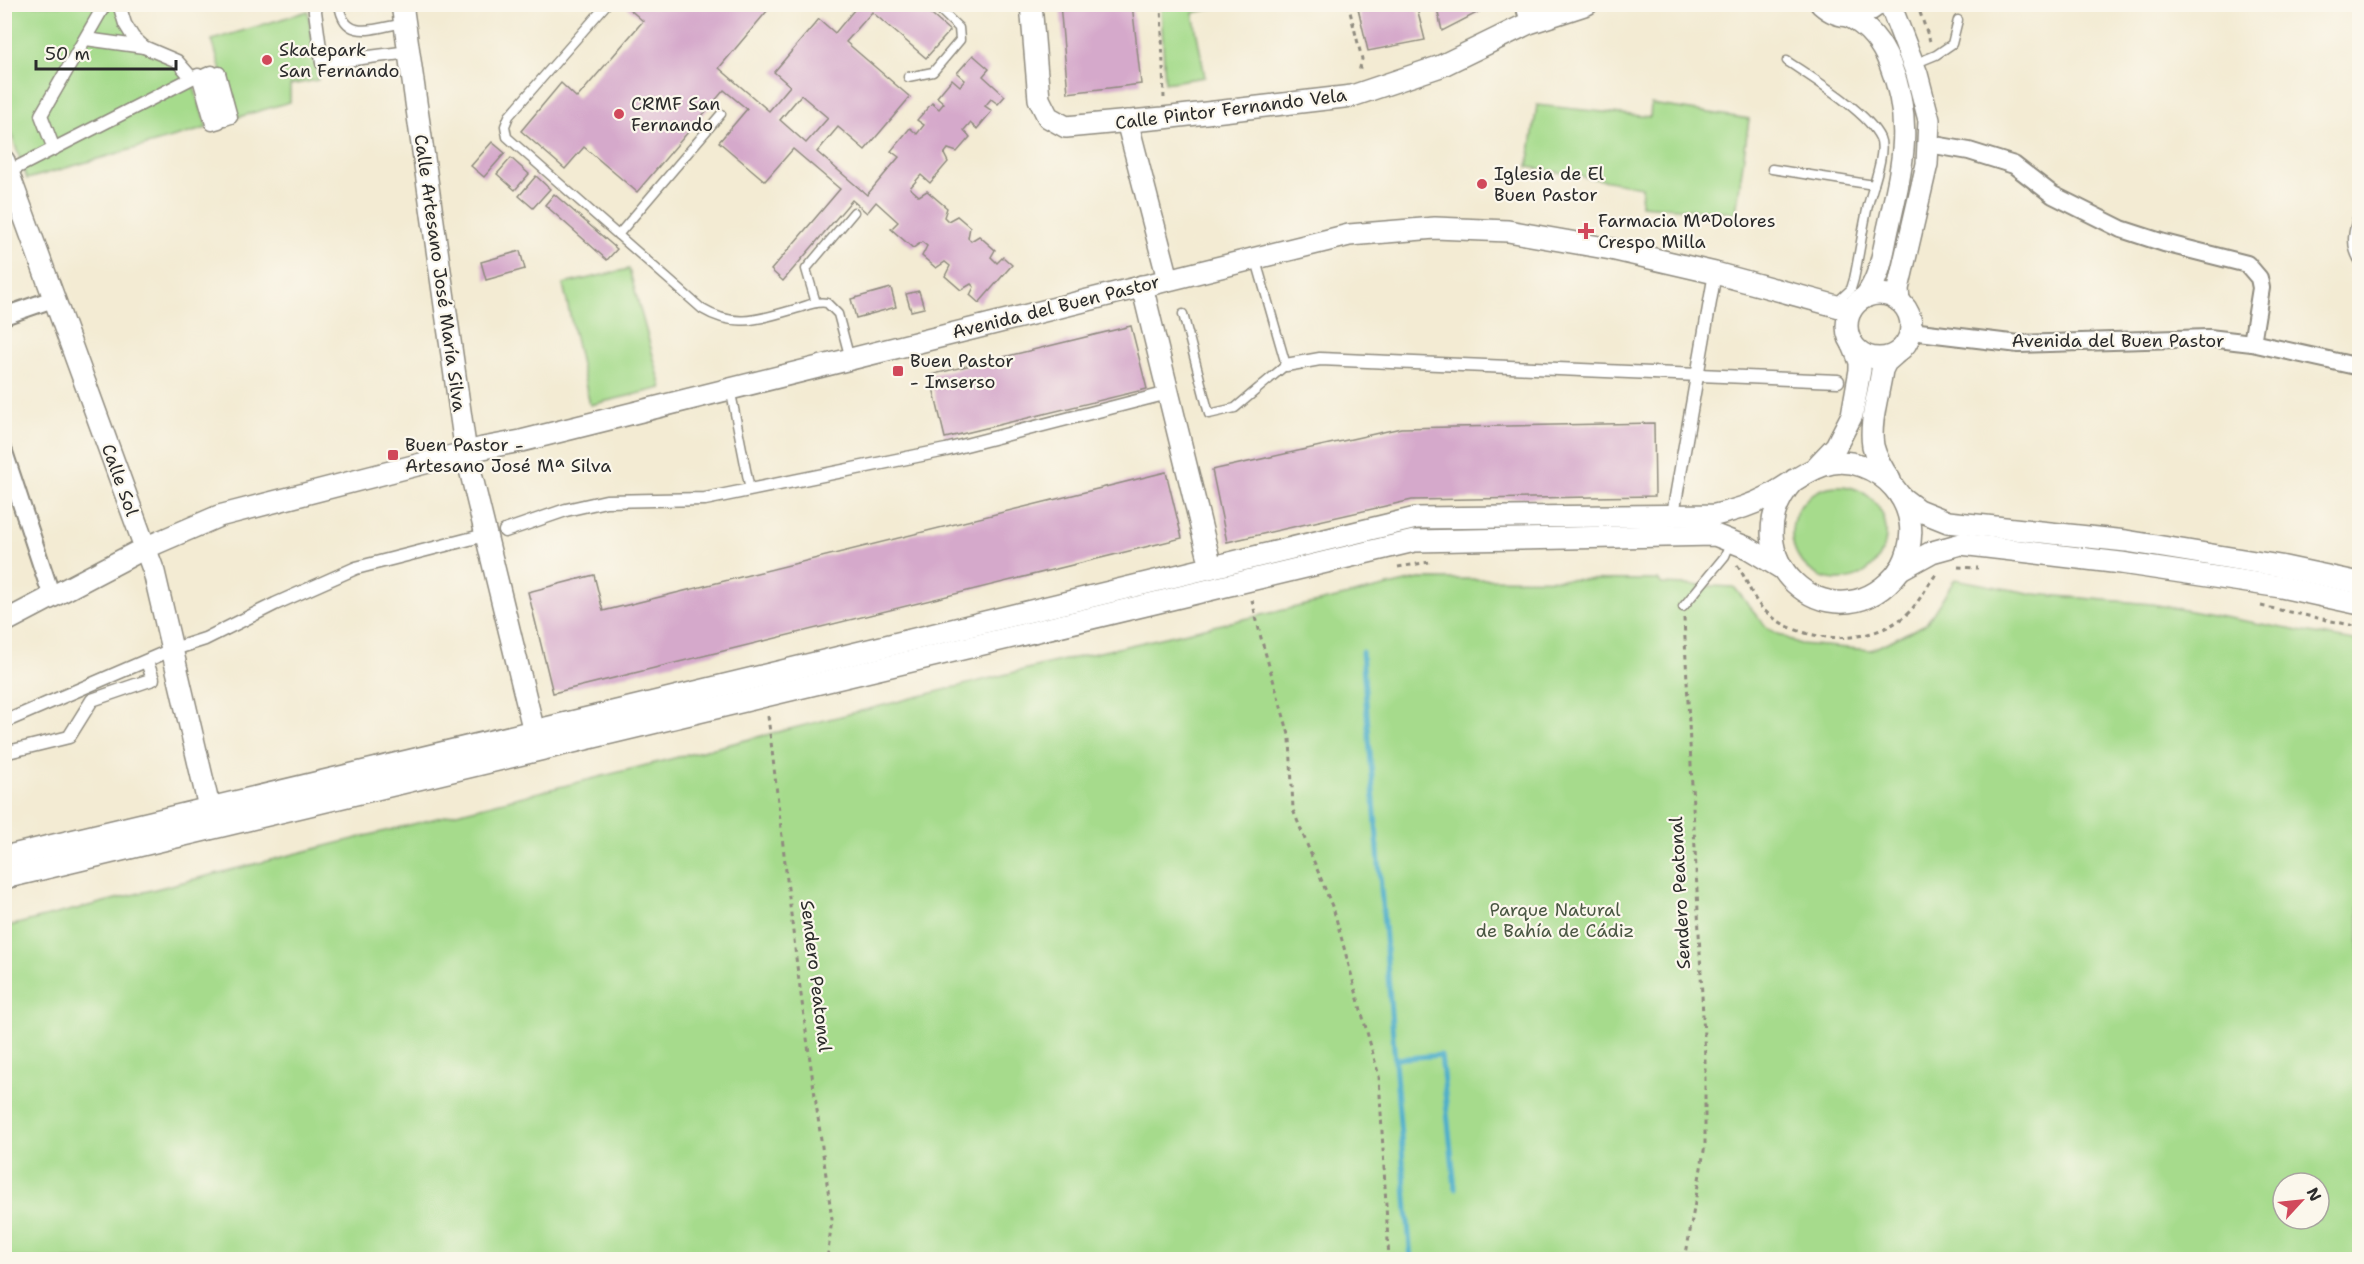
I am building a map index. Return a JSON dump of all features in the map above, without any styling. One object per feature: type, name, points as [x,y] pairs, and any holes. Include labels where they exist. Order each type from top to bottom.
[{"type":"street","points":[[54,149],[41,115],[105,4]]},
{"type":"street","points":[[119,4],[125,24],[133,37],[144,47]]},
{"type":"street","points":[[314,4],[322,63],[409,52]]},
{"type":"street","name":"Calle Pintor Fernando Vela","points":[[1031,4],[1039,99],[1048,117],[1066,126],[1127,122],[1352,96],[1441,66],[1526,14],[1587,4]]},
{"type":"street","points":[[4,878],[1211,567],[1416,518],[1715,515],[1741,508],[1767,497],[1817,466],[1836,446],[1852,415],[1860,362],[1847,328],[1850,304],[1875,282],[1901,173],[1905,137],[1904,111],[1898,84],[1887,55],[1861,23],[1850,17],[1831,12],[1821,4]]},
{"type":"street","points":[[1850,17],[1869,12],[1878,4]]},
{"type":"street","points":[[1794,480],[1778,502],[1771,528],[1775,555],[1789,579],[1811,595],[1837,602],[1851,602],[1876,592],[1887,584],[1899,570],[1908,550],[1910,522],[1897,491],[1880,464],[1874,447],[1872,431],[1882,370],[1886,362],[1907,342],[1911,331],[1909,316],[1899,301],[1898,289],[1927,164],[1929,144],[1929,120],[1914,64],[1890,4]]},
{"type":"street","name":"Calle Artesano José María Silva","points":[[404,14],[466,453],[495,533],[536,741]]},
{"type":"street","points":[[86,39],[144,47],[177,61],[191,77]]},
{"type":"street","points":[[6,167],[54,149],[198,75],[213,124],[219,122],[205,75],[212,72],[225,118],[231,117],[219,73]]},
{"type":"street","points":[[1127,122],[1168,279]]},
{"type":"street","points":[[1929,144],[1969,151],[2014,165],[2053,195],[2121,229],[2164,243],[2247,264],[2259,278],[2261,288],[2252,343]]},
{"type":"street","name":"Calle Sol","points":[[6,167],[11,206],[53,299],[154,572],[209,807]]},
{"type":"street","name":"Avenida del Buen Pastor","points":[[4,622],[145,548],[219,516],[1349,235],[1436,228],[1508,231],[1611,249],[1850,304]]},
{"type":"street","points":[[1673,514],[1715,273]]},
{"type":"street","points":[[1142,286],[1211,567]]},
{"type":"street","points":[[1850,304],[1882,294],[1899,301]]},
{"type":"street","points":[[4,316],[53,299]]},
{"type":"street","name":"Avenida del Buen Pastor","points":[[1911,331],[2019,344],[2210,338],[2252,343],[2360,367]]},
{"type":"street","points":[[1853,345],[1867,356],[1885,358],[1894,355]]},
{"type":"street","points":[[1286,365],[1320,359],[1838,381]]},
{"type":"street","points":[[4,722],[171,650],[205,639],[275,604],[356,568],[495,533],[566,510],[606,501],[705,499],[946,450],[1168,393]]},
{"type":"street","points":[[4,452],[52,597]]},
{"type":"street","points":[[1817,466],[1844,462],[1871,469],[1918,510],[1948,522],[2126,542],[2280,566],[2360,583]]},
{"type":"street","points":[[4,857],[209,807],[765,696],[1249,591],[1414,541],[1715,535],[1728,548],[1759,554],[1781,568]]},
{"type":"street","points":[[1899,570],[1932,552],[1961,544],[2121,563],[2269,585],[2360,604]]},
{"type":"street","points":[[4,753],[69,737],[92,699],[153,679],[147,662]]},
{"type":"lane","points":[[339,4],[343,22],[351,29],[359,30],[404,14]]},
{"type":"lane","points":[[607,4],[509,116],[505,126],[507,137],[702,309],[717,318],[735,322],[816,303],[827,303],[835,310],[850,360]]},
{"type":"lane","points":[[909,77],[933,72],[960,40],[959,28],[934,4]]},
{"type":"lane","points":[[1914,64],[1936,55],[1952,44],[1958,20]]},
{"type":"lane","points":[[1787,61],[1856,111],[1871,125],[1881,139],[1881,155],[1867,207],[1850,304]]},
{"type":"lane","points":[[618,235],[721,114]]},
{"type":"lane","points":[[1772,169],[1874,185]]},
{"type":"lane","points":[[2360,209],[2352,236],[2353,248],[2360,262]]},
{"type":"lane","points":[[816,303],[807,269],[854,212]]},
{"type":"lane","points":[[1183,314],[1209,414],[1235,408],[1286,365],[1256,257]]},
{"type":"lane","points":[[730,388],[750,490]]},
{"type":"lane","points":[[1683,607],[1728,548]]},
{"type":"path","points":[[1161,4],[1165,83],[1163,118]]},
{"type":"path","points":[[1348,4],[1362,58],[1352,96]]},
{"type":"path","points":[[1728,548],[1748,590],[1763,609],[1798,630],[1816,636],[1840,638],[1880,631],[1901,619],[1928,589],[1936,574],[1945,567]]},
{"type":"path","points":[[1388,568],[1432,562]]},
{"type":"path","points":[[1952,567],[1988,569]]},
{"type":"path","points":[[1241,604],[1249,591]]},
{"type":"path","points":[[1249,591],[1290,738],[1293,810],[1334,911],[1379,1076],[1389,1260]]},
{"type":"path","points":[[2251,603],[2360,627]]},
{"type":"path","name":"Sendero Peatonal","points":[[1683,607],[1705,1058],[1705,1145],[1685,1260]]},
{"type":"path","name":"Sendero Peatonal","points":[[765,696],[797,966],[832,1218],[827,1260]]},
{"type":"path","points":[[768,717],[777,715]]},
{"type":"green space","points":[[4,5],[119,5],[125,24],[191,77],[207,128],[27,179],[5,116]]},
{"type":"green space","points":[[1161,5],[1226,5],[1193,13],[1205,77],[1165,83]]},
{"type":"green space","name":"Skatepark San Fernando","points":[[308,11],[318,80],[290,85],[290,102],[235,118],[212,40]]},
{"type":"green space","points":[[1651,104],[1749,119],[1736,213],[1641,205],[1642,187],[1528,167],[1537,105],[1650,117]]},
{"type":"green space","points":[[629,269],[662,388],[590,405],[563,284]]},
{"type":"green space","points":[[1839,486],[1857,490],[1872,500],[1882,515],[1886,533],[1882,551],[1872,566],[1857,576],[1839,580],[1821,576],[1806,566],[1796,551],[1792,533],[1796,515],[1806,500],[1821,490]]},
{"type":"green space","name":"Parque Natural de Bahía de Cádiz","points":[[1419,579],[1658,580],[1662,584],[1734,587],[1768,629],[1800,644],[1871,650],[1926,624],[1955,579],[2034,594],[2152,604],[2359,642],[2359,1259],[5,1260],[5,927],[1043,665]]},
{"type":"building","points":[[629,4],[648,4],[653,9],[657,4],[773,4],[719,68],[769,111],[790,86],[774,72],[819,19],[835,33],[859,4],[919,4],[950,31],[926,58],[872,12],[846,42],[910,97],[865,150],[838,127],[817,152],[867,195],[899,157],[891,151],[910,128],[917,134],[924,125],[917,120],[932,103],[939,109],[944,103],[937,97],[952,79],[960,86],[965,80],[957,73],[973,55],[989,69],[983,76],[1005,96],[998,104],[991,99],[985,106],[992,111],[977,129],[970,123],[964,130],[970,137],[957,152],[948,149],[944,154],[948,162],[930,183],[921,175],[910,188],[919,196],[927,191],[947,208],[944,217],[948,221],[957,216],[970,227],[968,238],[971,241],[979,236],[995,250],[991,257],[997,263],[1003,257],[1012,265],[979,303],[970,295],[974,287],[971,284],[961,290],[945,276],[950,266],[945,262],[936,268],[922,256],[927,246],[922,242],[913,248],[891,229],[898,222],[876,202],[867,213],[852,200],[783,281],[771,270],[840,189],[793,149],[765,181],[719,142],[747,109],[724,90],[637,192],[584,147],[565,169],[521,131],[561,83],[577,98],[643,21],[627,7]],"holes":[[[801,95],[828,118],[806,143],[780,120]]]},
{"type":"building","points":[[1060,4],[1132,4],[1141,84],[1068,93]]},
{"type":"building","points":[[1357,4],[1416,4],[1425,40],[1368,51]]},
{"type":"building","points":[[1436,4],[1494,4],[1442,31]]},
{"type":"building","points":[[492,142],[505,153],[484,177],[471,166]]},
{"type":"building","points":[[511,158],[529,174],[515,190],[497,174]]},
{"type":"building","points":[[536,176],[550,189],[533,208],[519,196]]},
{"type":"building","points":[[554,194],[617,249],[607,260],[545,205]]},
{"type":"building","points":[[520,251],[525,269],[486,280],[481,262]]},
{"type":"building","points":[[891,288],[896,307],[856,318],[851,299]]},
{"type":"building","points":[[919,291],[924,308],[911,311],[906,294]]},
{"type":"building","points":[[1131,326],[1147,389],[945,438],[930,375]]},
{"type":"building","points":[[1654,423],[1655,496],[1412,500],[1227,542],[1212,470],[1401,428]]},
{"type":"building","points":[[1166,472],[1182,538],[553,693],[528,592],[594,575],[603,611]]},
{"type":"waterway","points":[[1362,652],[1411,1260]]},
{"type":"waterway","points":[[1395,1059],[1441,1055],[1455,1188]]},
{"type":"place","name":"Skatepark San Fernando","points":[[267,60]]},
{"type":"place","name":"CRMF San Fernando","points":[[619,114]]},
{"type":"place","name":"Iglesia de El Buen Pastor","points":[[1482,184]]},
{"type":"place","name":"Farmacia MªDolores Crespo Milla","points":[[1586,231]]},
{"type":"place","name":"Buen Pastor - Imserso","points":[[898,371]]},
{"type":"place","name":"Buen Pastor - Artesano José Mª Silva","points":[[393,455]]}]
